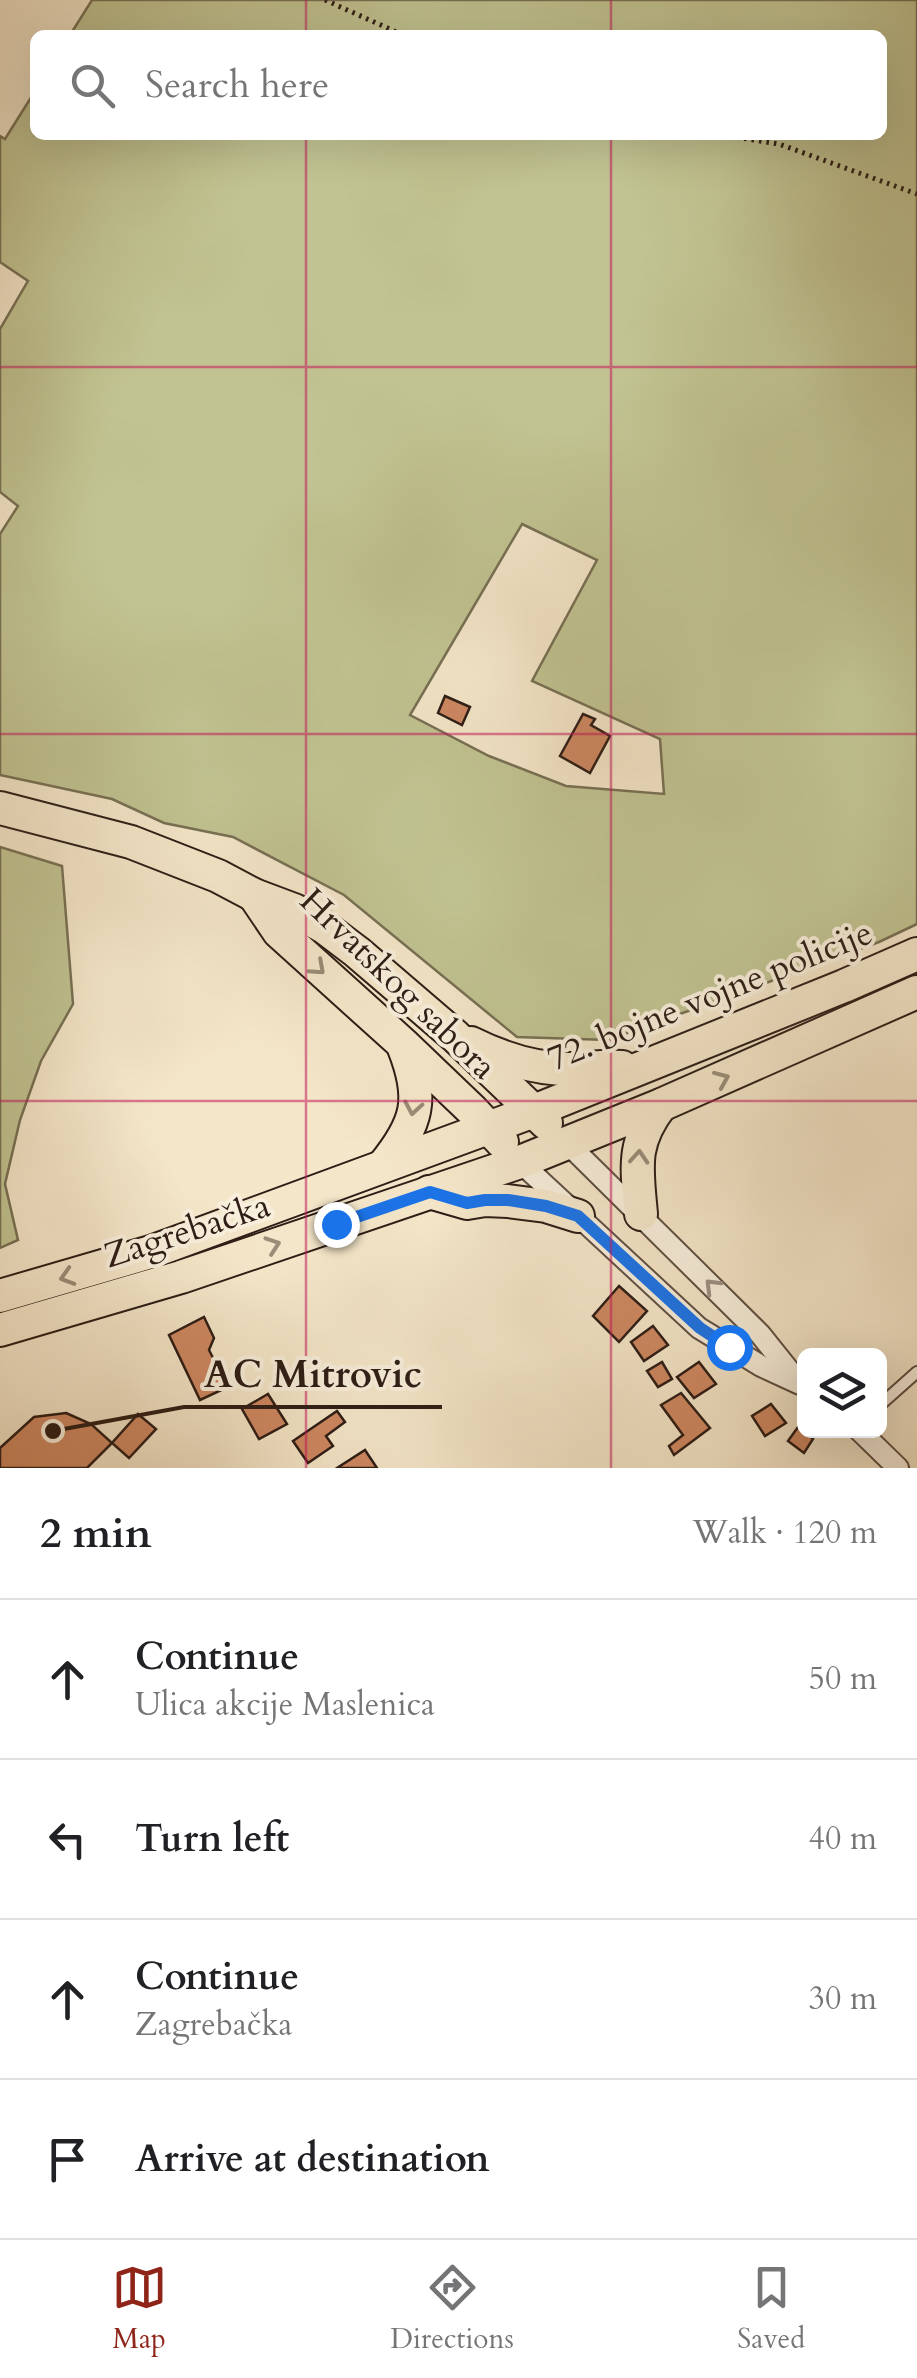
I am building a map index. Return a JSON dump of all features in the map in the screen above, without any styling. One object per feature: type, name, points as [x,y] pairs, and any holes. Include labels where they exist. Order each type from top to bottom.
[{"type":"main road","name":"Hrvatskog sabora","points":[[0,808],[131,842],[218,876],[324,927],[455,1036],[567,1143]]},
{"type":"main road","name":"Hrvatskog sabora","points":[[254,895],[279,932],[402,1044],[520,1162]]},
{"type":"main road","name":"72. bojne vojne policije","points":[[534,1111],[917,954]]},
{"type":"main road","points":[[567,1143],[917,992]]},
{"type":"main road","points":[[455,1036],[516,1062],[544,1068],[600,1065],[642,1069]]},
{"type":"main road","points":[[384,1165],[404,1141],[414,1116],[414,1072],[402,1044]]},
{"type":"main road","points":[[641,1214],[637,1162],[640,1140],[661,1104]]},
{"type":"main road","name":"Zagrebačka","points":[[0,1296],[154,1251],[534,1111]]},
{"type":"main road","name":"Zagrebačka","points":[[0,1330],[181,1277],[567,1143]]},
{"type":"main road","points":[[430,1192],[467,1203],[508,1200],[578,1216]]},
{"type":"street","points":[[567,1143],[760,1334],[797,1380]]},
{"type":"street","points":[[520,1162],[700,1328],[797,1384]]},
{"type":"street","points":[[867,1438],[898,1468]]},
{"type":"lane","points":[[887,1399],[917,1372]]},
{"type":"path","points":[[325,0],[392,30]]},
{"type":"path","points":[[754,140],[779,144],[917,194]]},
{"type":"green space","points":[[92,0],[917,0],[917,924],[879,942],[608,1040],[517,1037],[344,895],[233,837],[164,823],[112,799],[0,775],[0,534],[18,506],[0,492],[0,329],[28,281],[0,262],[0,136],[5,139],[30,99],[30,140],[887,140],[887,30],[73,30]],"holes":[[[522,524],[597,560],[532,681],[660,739],[664,794],[566,786],[489,756],[410,715]]]},
{"type":"green space","points":[[0,847],[62,866],[73,1004],[41,1061],[20,1120],[5,1184],[18,1240],[0,1248]]},
{"type":"building","points":[[445,696],[470,707],[462,725],[438,713]]},
{"type":"building","points":[[583,714],[595,719],[591,725],[610,736],[590,773],[560,756]]},
{"type":"building","points":[[619,1286],[647,1311],[619,1342],[593,1316]]},
{"type":"building","points":[[204,1317],[214,1338],[209,1350],[228,1387],[200,1400],[169,1335]]},
{"type":"building","points":[[653,1326],[668,1345],[644,1361],[631,1342]]},
{"type":"building","points":[[662,1362],[672,1379],[658,1387],[647,1371]]},
{"type":"building","points":[[699,1362],[716,1384],[694,1398],[677,1377]]},
{"type":"building","points":[[681,1393],[710,1428],[674,1455],[669,1446],[683,1435],[661,1405]]},
{"type":"building","points":[[268,1394],[287,1424],[259,1439],[242,1409]]},
{"type":"building","points":[[771,1404],[786,1423],[765,1436],[752,1416]]},
{"type":"building","points":[[337,1411],[345,1422],[326,1436],[333,1446],[308,1463],[293,1441]]},
{"type":"building","points":[[66,1413],[91,1424],[112,1443],[87,1468],[0,1468],[0,1448],[34,1417]]},
{"type":"building","points":[[138,1414],[156,1429],[129,1458],[112,1443]]},
{"type":"building","points":[[797,1428],[797,1438],[813,1439],[804,1453],[788,1441]]},
{"type":"building","points":[[365,1450],[377,1468],[337,1468]]},
{"type":"place","name":"AC Mitrovic","points":[[53,1431]]},
{"type":"route","points":[[336,1224],[430,1192],[467,1203],[508,1200],[578,1216],[700,1328],[729,1347]]}]
